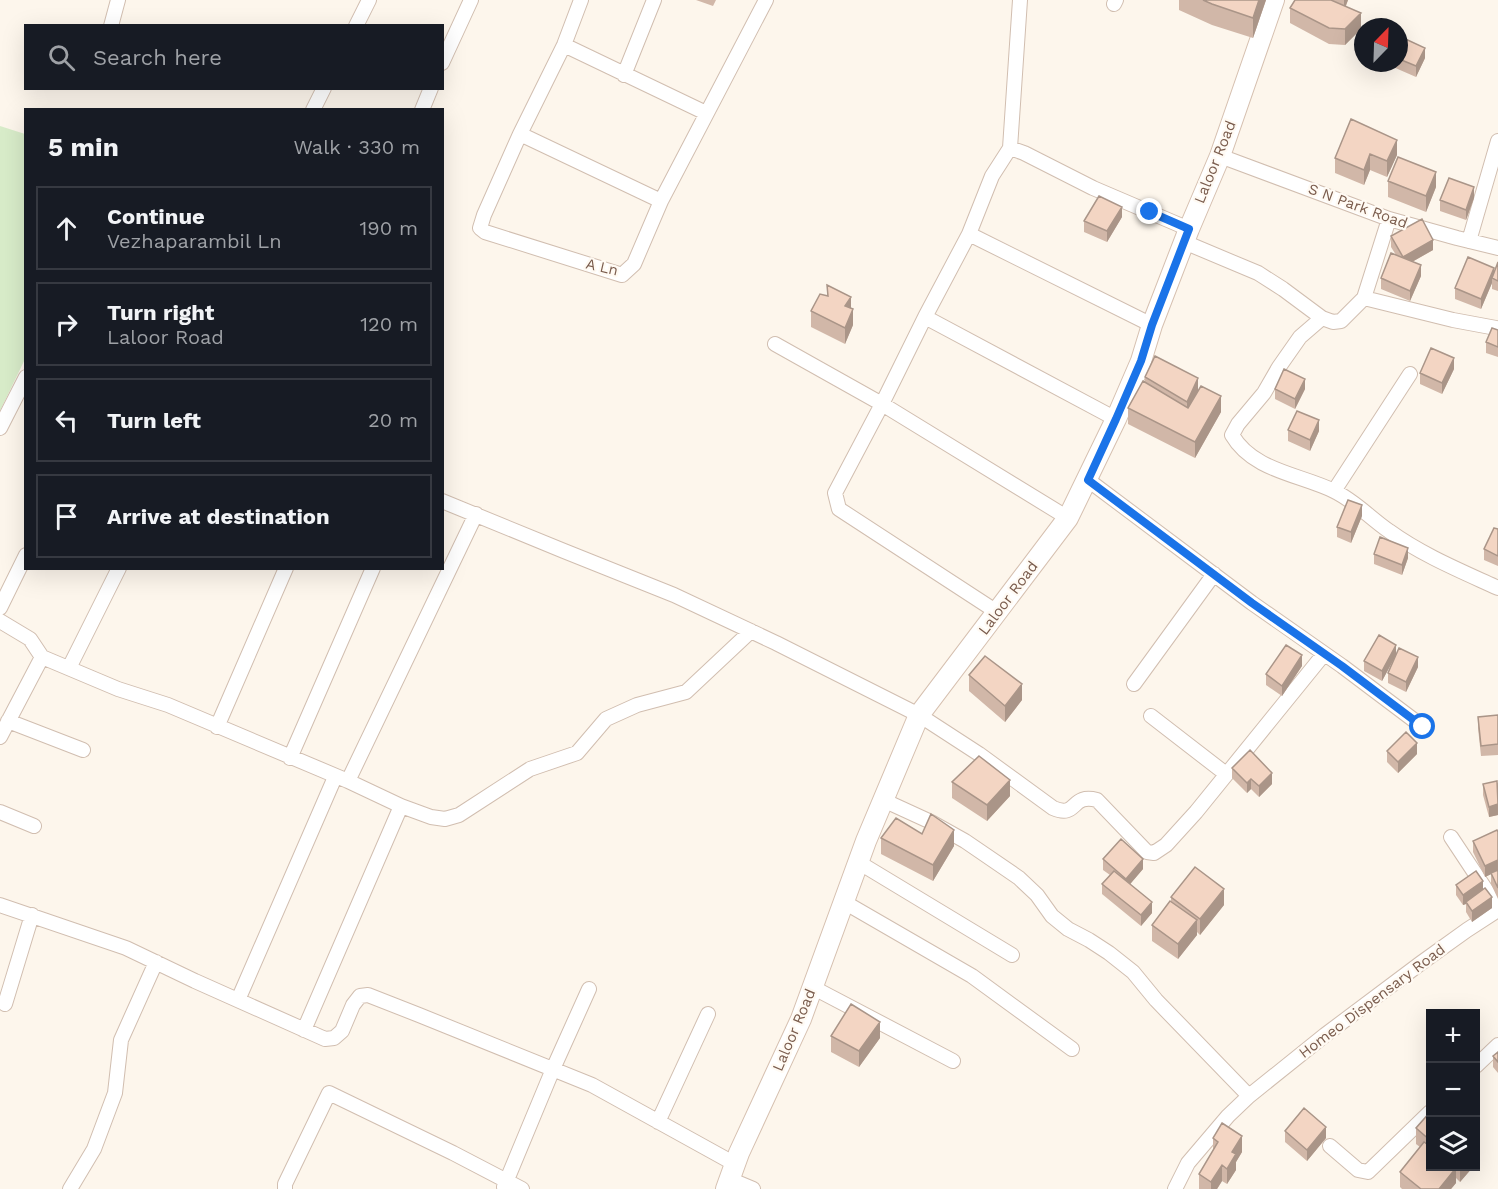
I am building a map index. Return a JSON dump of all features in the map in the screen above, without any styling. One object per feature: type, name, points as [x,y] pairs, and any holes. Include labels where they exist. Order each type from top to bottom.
[{"type":"street","points":[[112,24],[118,0]]},
{"type":"street","points":[[357,24],[369,0]]},
{"type":"street","points":[[444,59],[471,0]]},
{"type":"street","name":"A Ln","points":[[581,0],[564,45],[519,134],[480,228],[484,232],[622,275],[634,264],[661,201],[766,0]]},
{"type":"street","points":[[624,75],[654,0]]},
{"type":"street","points":[[997,612],[839,509],[835,493],[969,234],[992,176],[1010,148],[1020,0]]},
{"type":"street","name":"Laloor Road","points":[[730,1178],[801,1019],[858,862],[919,715],[1068,518],[1088,480],[1141,361],[1186,235],[1220,156],[1274,0]]},
{"type":"street","points":[[564,45],[706,113]]},
{"type":"street","points":[[314,108],[323,90]]},
{"type":"street","points":[[423,108],[430,90]]},
{"type":"street","points":[[519,134],[661,201]]},
{"type":"street","points":[[1469,241],[1498,141]]},
{"type":"street","points":[[1010,148],[1024,153],[1258,273],[1322,318],[1333,322],[1341,321],[1364,298],[1389,219]]},
{"type":"street","name":"S N Park Road","points":[[1220,156],[1389,219],[1498,248]]},
{"type":"street","points":[[969,234],[1152,325]]},
{"type":"street","points":[[1364,298],[1496,328]]},
{"type":"street","points":[[925,318],[1116,419]]},
{"type":"street","points":[[1322,318],[1300,337],[1264,393],[1238,424],[1232,435],[1236,443],[1272,469],[1334,491],[1428,556],[1498,588]]},
{"type":"street","points":[[775,344],[882,404],[1068,518]]},
{"type":"street","points":[[1334,491],[1410,374]]},
{"type":"street","points":[[0,428],[24,381]]},
{"type":"street","points":[[1088,480],[1423,727]]},
{"type":"street","points":[[444,502],[674,595],[919,715],[1061,812],[1069,810],[1081,799],[1097,800],[1147,852],[1154,853],[1166,845],[1196,812],[1324,654]]},
{"type":"street","points":[[238,1000],[342,779],[476,514]]},
{"type":"street","points":[[0,608],[24,559]]},
{"type":"street","points":[[69,668],[118,570]]},
{"type":"street","points":[[217,727],[285,570]]},
{"type":"street","points":[[290,758],[372,570]]},
{"type":"street","points":[[1134,684],[1214,574]]},
{"type":"street","points":[[0,621],[30,639],[42,657],[118,689],[168,705],[401,806],[445,819],[459,815],[530,769],[577,753],[606,719],[637,705],[686,692],[751,631]]},
{"type":"street","points":[[0,737],[42,657]]},
{"type":"street","points":[[1151,716],[1226,774]]},
{"type":"street","points":[[9,721],[83,750]]},
{"type":"street","points":[[883,800],[965,841],[1018,878],[1037,895],[1052,916],[1068,929],[1109,953],[1133,972],[1155,1000],[1249,1096]]},
{"type":"street","points":[[304,1030],[401,806]]},
{"type":"street","points":[[0,812],[34,826]]},
{"type":"street","points":[[1451,837],[1498,909]]},
{"type":"street","points":[[858,862],[1012,956]]},
{"type":"street","points":[[844,902],[972,976],[1072,1049]]},
{"type":"street","points":[[0,905],[126,948],[325,1039],[334,1038],[342,1031],[353,1005],[360,996],[368,995],[592,1086],[658,1122],[730,1178],[753,1189]]},
{"type":"street","name":"Homeo Dispensary Road","points":[[1175,1189],[1188,1163],[1228,1116],[1249,1096],[1325,1035],[1498,909]]},
{"type":"street","points":[[5,1004],[32,915]]},
{"type":"street","points":[[70,1189],[94,1149],[115,1094],[121,1040],[156,962]]},
{"type":"street","points":[[812,987],[953,1061]]},
{"type":"street","points":[[505,1185],[589,989]]},
{"type":"street","points":[[658,1122],[708,1014]]},
{"type":"street","points":[[1479,1063],[1498,1045]]},
{"type":"street","points":[[285,1189],[285,1184],[329,1093],[505,1185],[522,1189]]},
{"type":"street","points":[[1330,1146],[1358,1170],[1368,1172],[1426,1117]]},
{"type":"green space","points":[[0,126],[24,134],[24,361],[0,411]]},
{"type":"building","points":[[1203,0],[1259,0],[1253,18]]},
{"type":"building","points":[[1295,0],[1331,0],[1361,13],[1345,29],[1329,28],[1290,8]]},
{"type":"building","points":[[1408,40],[1425,48],[1416,66],[1408,63]]},
{"type":"building","points":[[1351,119],[1397,140],[1387,161],[1370,154],[1364,170],[1335,158]]},
{"type":"building","points":[[1398,157],[1436,172],[1426,196],[1388,181]]},
{"type":"building","points":[[1449,178],[1474,187],[1466,210],[1440,200]]},
{"type":"building","points":[[1099,196],[1122,207],[1107,231],[1084,221]]},
{"type":"building","points":[[1422,219],[1433,240],[1403,257],[1391,236]]},
{"type":"building","points":[[1391,253],[1421,265],[1410,291],[1381,278]]},
{"type":"building","points":[[1468,257],[1494,268],[1481,299],[1455,288]]},
{"type":"building","points":[[1498,262],[1498,281],[1492,278]]},
{"type":"building","points":[[827,285],[851,297],[845,306],[853,309],[845,328],[811,311],[820,294],[828,296]]},
{"type":"building","points":[[1492,328],[1498,330],[1498,347],[1486,342]]},
{"type":"building","points":[[1431,348],[1454,358],[1442,383],[1420,373]]},
{"type":"building","points":[[1155,356],[1198,378],[1187,402],[1145,377]]},
{"type":"building","points":[[1284,369],[1305,379],[1295,399],[1275,389]]},
{"type":"building","points":[[1143,381],[1188,408],[1201,386],[1221,396],[1195,442],[1128,408]]},
{"type":"building","points":[[1297,411],[1319,420],[1310,440],[1288,430]]},
{"type":"building","points":[[1348,500],[1362,505],[1351,532],[1337,527]]},
{"type":"building","points":[[1494,528],[1498,529],[1498,556],[1484,549]]},
{"type":"building","points":[[1380,537],[1408,548],[1402,565],[1374,554]]},
{"type":"building","points":[[1379,635],[1396,645],[1382,671],[1364,661]]},
{"type":"building","points":[[1286,645],[1302,655],[1282,686],[1266,674]]},
{"type":"building","points":[[1399,648],[1418,657],[1406,682],[1388,673]]},
{"type":"building","points":[[985,656],[1022,684],[1005,706],[969,675]]},
{"type":"building","points":[[1498,715],[1498,744],[1481,746],[1478,717]]},
{"type":"building","points":[[1406,732],[1417,743],[1398,762],[1387,751]]},
{"type":"building","points":[[1250,750],[1272,773],[1259,786],[1251,779],[1247,783],[1232,768]]},
{"type":"building","points":[[979,756],[1010,780],[987,805],[952,782]]},
{"type":"building","points":[[1497,781],[1498,804],[1489,807],[1483,784]]},
{"type":"building","points":[[931,814],[954,830],[933,865],[881,838],[896,818],[922,834]]},
{"type":"building","points":[[1497,830],[1498,860],[1485,866],[1473,841]]},
{"type":"building","points":[[1121,839],[1143,859],[1126,879],[1103,859]]},
{"type":"building","points":[[1195,867],[1224,889],[1200,919],[1171,897]]},
{"type":"building","points":[[1498,870],[1498,888],[1491,873]]},
{"type":"building","points":[[1114,871],[1152,902],[1141,915],[1102,884]]},
{"type":"building","points":[[1476,871],[1483,881],[1463,895],[1456,885]]},
{"type":"building","points":[[1485,888],[1492,897],[1472,911],[1466,902]]},
{"type":"building","points":[[1170,901],[1197,920],[1178,944],[1152,925]]},
{"type":"building","points":[[851,1004],[880,1022],[859,1051],[831,1036]]},
{"type":"building","points":[[1498,1052],[1498,1062],[1493,1056]]},
{"type":"building","points":[[1304,1108],[1326,1127],[1307,1150],[1285,1131]]},
{"type":"building","points":[[1426,1117],[1426,1137],[1416,1128]]},
{"type":"building","points":[[1222,1123],[1242,1136],[1232,1152],[1236,1154],[1227,1169],[1222,1165],[1211,1182],[1199,1174],[1218,1142],[1213,1138]]},
{"type":"building","points":[[1424,1142],[1426,1143],[1426,1171],[1454,1171],[1439,1189],[1421,1189],[1400,1172]]},
{"type":"route","points":[[1150,212],[1189,229],[1152,325],[1141,361],[1088,480],[1423,727]]}]
